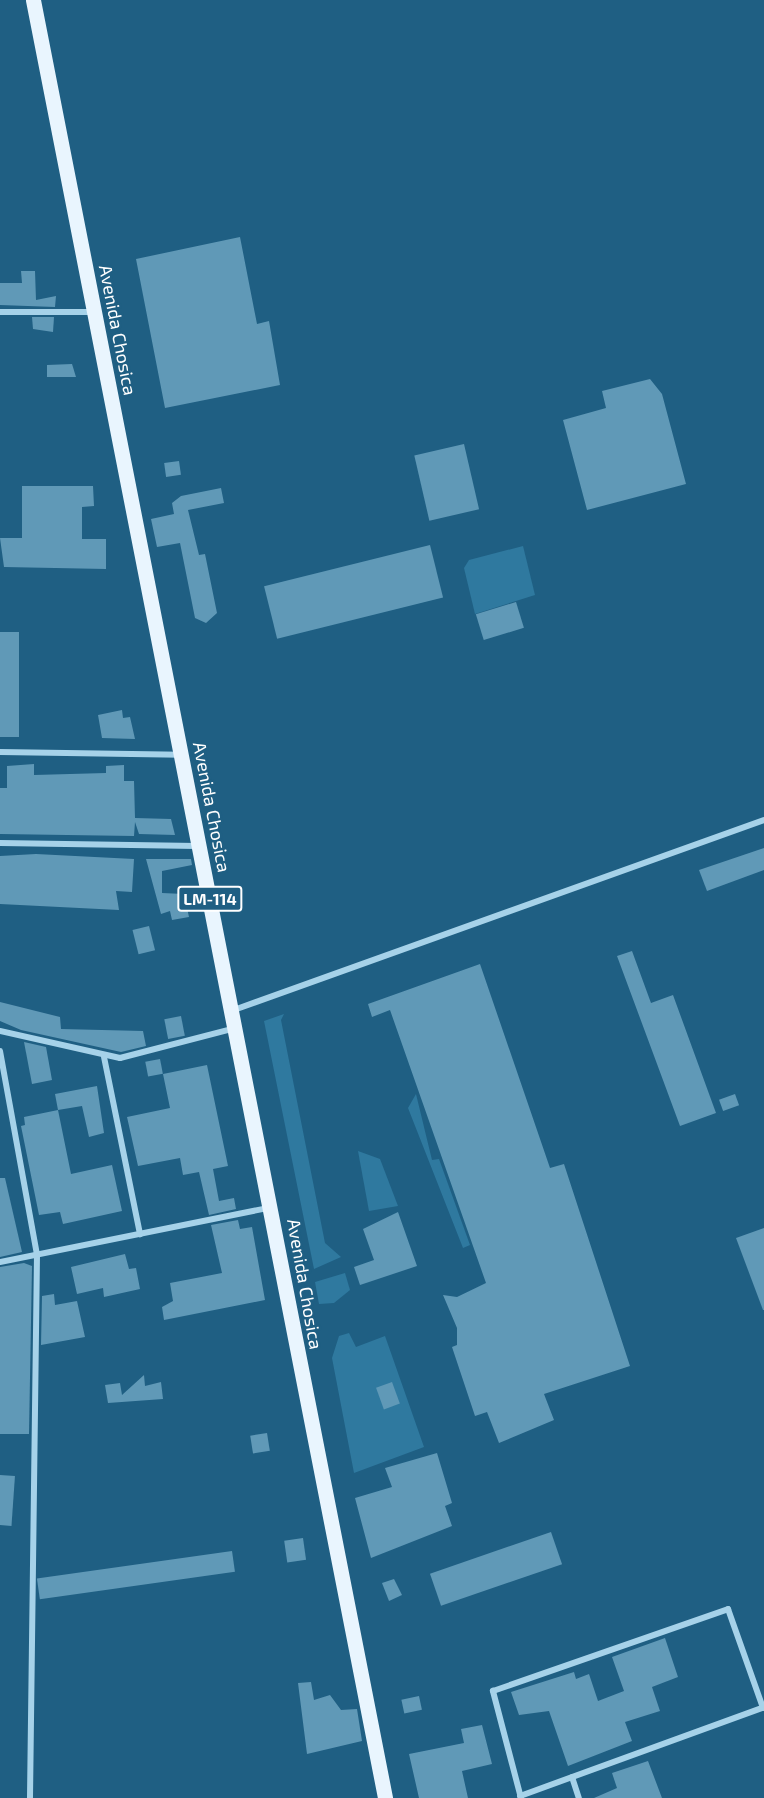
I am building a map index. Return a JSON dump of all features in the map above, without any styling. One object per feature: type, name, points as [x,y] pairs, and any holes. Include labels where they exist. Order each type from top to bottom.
[{"type":"main road","name":"Avenida Chosica","points":[[33,0],[231,1011],[272,1207],[385,1798]]},
{"type":"street","points":[[0,312],[95,312]]},
{"type":"street","points":[[0,752],[182,754]]},
{"type":"street","points":[[231,1011],[764,820]]},
{"type":"street","points":[[0,843],[200,846]]},
{"type":"street","points":[[0,1031],[104,1057],[120,1058],[235,1029]]},
{"type":"street","points":[[0,1051],[37,1255],[30,1798]]},
{"type":"street","points":[[104,1057],[140,1234]]},
{"type":"street","points":[[0,1262],[272,1207]]},
{"type":"street","points":[[728,1609],[763,1708],[572,1777],[520,1797],[493,1691],[728,1609]]},
{"type":"street","points":[[572,1777],[579,1798]]},
{"type":"shaded area","points":[[523,546],[535,595],[475,614],[464,568],[469,560]]},
{"type":"shaded area","points":[[284,1014],[281,1020],[325,1243],[341,1257],[314,1269],[264,1021]]},
{"type":"shaded area","points":[[416,1094],[432,1160],[439,1159],[470,1245],[463,1248],[408,1108]]},
{"type":"shaded area","points":[[358,1151],[380,1159],[398,1206],[369,1211]]},
{"type":"shaded area","points":[[345,1273],[350,1290],[334,1303],[319,1304],[315,1282]]},
{"type":"shaded area","points":[[349,1333],[356,1347],[385,1336],[424,1447],[354,1473],[332,1358],[339,1336]]},
{"type":"building","points":[[240,237],[257,324],[269,321],[280,385],[165,408],[136,259]]},
{"type":"building","points":[[21,271],[35,271],[36,300],[56,296],[55,307],[0,305],[0,283],[22,283]]},
{"type":"building","points":[[32,317],[54,317],[53,332],[33,329]]},
{"type":"building","points":[[72,364],[76,377],[47,377],[47,365]]},
{"type":"building","points":[[650,379],[662,394],[686,484],[587,510],[563,420],[606,408],[602,391]]},
{"type":"building","points":[[464,444],[479,509],[429,521],[414,455]]},
{"type":"building","points":[[179,461],[181,475],[166,477],[164,463]]},
{"type":"building","points":[[22,486],[93,486],[94,506],[82,507],[82,539],[106,539],[106,569],[4,567],[0,538],[22,538]]},
{"type":"building","points":[[221,488],[224,503],[188,510],[199,555],[205,554],[217,613],[206,623],[195,618],[180,543],[157,547],[151,519],[174,514],[172,503],[181,496]]},
{"type":"building","points":[[430,545],[443,597],[277,639],[264,586]]},
{"type":"building","points":[[516,602],[524,628],[484,640],[476,614]]},
{"type":"building","points":[[0,632],[19,632],[19,737],[0,737]]},
{"type":"building","points":[[122,710],[123,718],[130,717],[135,739],[102,738],[98,715]]},
{"type":"building","points":[[34,764],[34,775],[106,773],[106,766],[124,765],[124,781],[134,781],[135,818],[171,819],[175,835],[139,834],[135,822],[134,836],[0,834],[0,788],[7,788],[7,766]]},
{"type":"building","points":[[764,848],[764,870],[707,891],[699,870]]},
{"type":"building","points":[[36,854],[134,859],[132,892],[116,891],[119,910],[0,904],[0,856]]},
{"type":"building","points":[[146,859],[191,859],[192,865],[162,871],[162,893],[184,894],[189,917],[172,920],[170,911],[161,914]]},
{"type":"building","points":[[149,926],[155,950],[139,954],[133,930]]},
{"type":"building","points":[[632,951],[651,1003],[673,995],[716,1113],[680,1126],[617,956]]},
{"type":"building","points":[[480,964],[550,1168],[564,1164],[630,1366],[544,1394],[554,1420],[499,1443],[487,1412],[475,1416],[452,1347],[457,1345],[457,1328],[443,1295],[457,1297],[486,1283],[390,1010],[372,1017],[368,1004]]},
{"type":"building","points":[[0,1002],[60,1017],[61,1029],[143,1031],[146,1046],[121,1052],[21,1030],[0,1021]]},
{"type":"building","points":[[181,1016],[185,1036],[168,1039],[164,1019]]},
{"type":"building","points":[[24,1042],[46,1047],[52,1080],[32,1084]]},
{"type":"building","points":[[160,1059],[163,1074],[148,1077],[145,1062]]},
{"type":"building","points":[[207,1065],[228,1166],[213,1169],[219,1201],[234,1198],[236,1209],[209,1215],[199,1172],[183,1175],[180,1158],[138,1166],[127,1117],[170,1108],[163,1074]]},
{"type":"building","points":[[97,1086],[104,1133],[89,1137],[82,1106],[58,1110],[55,1094]]},
{"type":"building","points":[[735,1094],[739,1105],[723,1111],[719,1100]]},
{"type":"building","points":[[58,1110],[71,1174],[112,1165],[122,1211],[63,1224],[60,1212],[39,1215],[21,1126],[25,1125],[24,1117]]},
{"type":"building","points":[[0,1178],[5,1178],[22,1252],[0,1257]]},
{"type":"building","points":[[398,1212],[417,1266],[360,1285],[354,1267],[374,1260],[363,1229]]},
{"type":"building","points":[[238,1220],[240,1229],[252,1227],[265,1300],[164,1320],[162,1307],[173,1301],[170,1283],[222,1273],[211,1225]]},
{"type":"building","points":[[764,1228],[764,1310],[763,1310],[736,1238]]},
{"type":"building","points":[[125,1254],[129,1269],[136,1268],[140,1289],[104,1297],[103,1288],[77,1294],[71,1267]]},
{"type":"building","points":[[24,1263],[32,1266],[29,1434],[0,1434],[0,1267]]},
{"type":"building","points":[[54,1294],[55,1305],[77,1301],[85,1337],[41,1345],[42,1296]]},
{"type":"building","points":[[144,1375],[145,1386],[161,1382],[163,1399],[108,1403],[105,1385],[120,1383],[122,1395]]},
{"type":"building","points":[[392,1382],[400,1404],[384,1409],[376,1388]]},
{"type":"building","points":[[267,1433],[270,1451],[253,1453],[250,1436]]},
{"type":"building","points":[[437,1453],[452,1503],[445,1506],[452,1526],[371,1558],[355,1498],[392,1487],[385,1468]]},
{"type":"building","points":[[0,1475],[15,1476],[11,1526],[0,1525]]},
{"type":"building","points":[[551,1532],[562,1564],[441,1606],[430,1574]]},
{"type":"building","points":[[303,1538],[306,1560],[287,1562],[284,1541]]},
{"type":"building","points":[[232,1551],[235,1572],[40,1599],[37,1578]]},
{"type":"building","points":[[394,1579],[402,1595],[389,1601],[382,1583]]},
{"type":"building","points":[[665,1638],[678,1677],[652,1687],[660,1711],[625,1722],[632,1741],[568,1766],[549,1711],[519,1715],[511,1692],[574,1672],[576,1679],[589,1674],[598,1701],[624,1691],[612,1657]]},
{"type":"building","points":[[311,1682],[314,1700],[330,1695],[341,1710],[357,1709],[362,1741],[307,1754],[298,1683]]},
{"type":"building","points":[[419,1696],[422,1710],[404,1713],[401,1700]]},
{"type":"building","points":[[482,1725],[492,1764],[462,1771],[468,1798],[419,1798],[409,1754],[464,1743],[461,1729]]},
{"type":"building","points":[[648,1761],[662,1798],[594,1798],[617,1788],[612,1773]]}]
